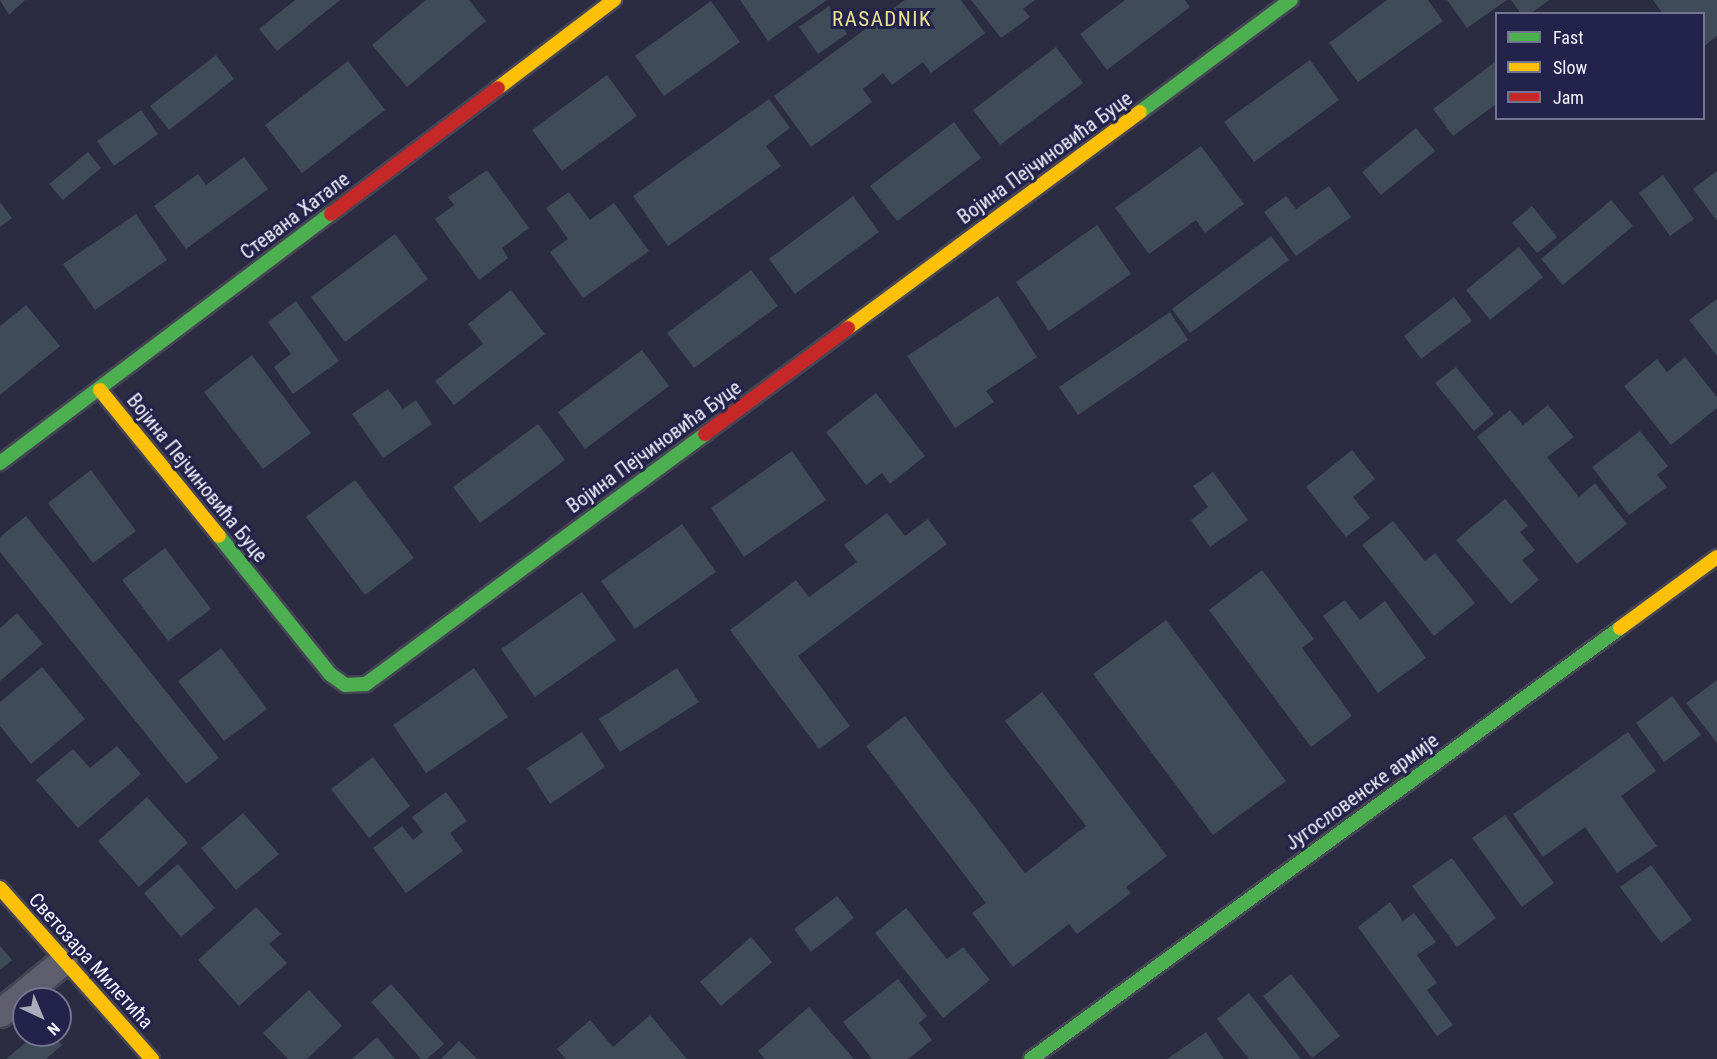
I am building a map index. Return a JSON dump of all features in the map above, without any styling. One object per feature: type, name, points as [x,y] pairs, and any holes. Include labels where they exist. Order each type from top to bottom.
[{"type":"street","name":"Стевана Хатале","points":[[0,464],[614,0]]},
{"type":"street","name":"Војина Пејчиновића Буце","points":[[100,390],[330,674],[345,685],[366,684],[1291,0]]},
{"type":"street","name":"Југословенске армије","points":[[1031,1059],[1717,557]]},
{"type":"street","name":"Светозара Милетића","points":[[0,888],[152,1059]]},
{"type":"street","points":[[0,1013],[63,961]]},
{"type":"building","points":[[0,0],[25,0],[9,15]]},
{"type":"building","points":[[295,0],[340,0],[277,51],[259,29]]},
{"type":"building","points":[[426,0],[469,0],[486,21],[407,87],[372,45]]},
{"type":"building","points":[[740,0],[827,0],[768,41]]},
{"type":"building","points":[[905,0],[961,0],[985,33],[931,73],[923,62],[892,85],[883,73],[863,89],[872,102],[811,147],[774,96]]},
{"type":"building","points":[[971,0],[1035,0],[1023,9],[1030,17],[1001,38]]},
{"type":"building","points":[[1125,0],[1185,0],[1190,7],[1107,70],[1080,34]]},
{"type":"building","points":[[1387,0],[1428,0],[1443,21],[1358,82],[1329,43]]},
{"type":"building","points":[[1447,0],[1507,0],[1467,28]]},
{"type":"building","points":[[1511,0],[1549,0],[1533,12],[1520,12]]},
{"type":"building","points":[[1653,0],[1717,0],[1717,36],[1705,45],[1705,12],[1662,12]]},
{"type":"building","points":[[711,1],[740,42],[664,96],[635,56]]},
{"type":"building","points":[[829,6],[847,34],[818,54],[799,27]]},
{"type":"building","points":[[1056,47],[1083,83],[1000,145],[973,110]]},
{"type":"building","points":[[216,55],[234,79],[169,130],[150,106]]},
{"type":"building","points":[[1310,60],[1339,100],[1254,162],[1224,122]]},
{"type":"building","points":[[348,61],[385,110],[302,173],[265,125]]},
{"type":"building","points":[[1495,62],[1495,105],[1453,136],[1433,109]]},
{"type":"building","points":[[607,75],[637,116],[562,171],[532,130]]},
{"type":"building","points":[[769,99],[790,128],[766,146],[781,166],[668,246],[633,196]]},
{"type":"building","points":[[141,110],[158,134],[114,166],[97,141]]},
{"type":"building","points":[[954,122],[981,158],[897,221],[870,186]]},
{"type":"building","points":[[1416,128],[1435,151],[1381,195],[1362,172]]},
{"type":"building","points":[[1201,146],[1244,204],[1205,233],[1196,220],[1149,254],[1115,208]]},
{"type":"building","points":[[88,152],[101,168],[63,200],[49,184]]},
{"type":"building","points":[[244,157],[268,189],[186,249],[154,206],[198,174],[206,185]]},
{"type":"building","points":[[487,170],[529,228],[502,248],[508,258],[479,280],[435,219],[454,205],[448,197]]},
{"type":"building","points":[[1717,171],[1717,221],[1693,189]]},
{"type":"building","points":[[1663,175],[1694,219],[1670,236],[1639,193]]},
{"type":"building","points":[[1329,186],[1351,217],[1296,256],[1264,212],[1286,196],[1296,209]]},
{"type":"building","points":[[569,192],[590,220],[614,203],[649,251],[583,298],[550,252],[568,239],[546,208]]},
{"type":"building","points":[[853,196],[879,232],[795,294],[769,259]]},
{"type":"building","points":[[1611,200],[1633,226],[1563,285],[1541,259]]},
{"type":"building","points":[[0,202],[12,218],[0,227]]},
{"type":"building","points":[[1532,206],[1557,237],[1537,253],[1512,223]]},
{"type":"building","points":[[136,214],[167,260],[95,310],[63,264]]},
{"type":"building","points":[[1097,225],[1131,274],[1049,331],[1016,282]]},
{"type":"building","points":[[395,234],[428,279],[345,342],[311,297]]},
{"type":"building","points":[[1271,236],[1289,260],[1190,333],[1172,309]]},
{"type":"building","points":[[1519,247],[1543,277],[1490,320],[1466,290]]},
{"type":"building","points":[[751,270],[778,306],[694,368],[667,333]]},
{"type":"building","points":[[511,290],[545,334],[454,405],[435,381],[483,344],[468,324]]},
{"type":"building","points":[[998,296],[1037,357],[986,391],[994,402],[955,428],[907,356]]},
{"type":"building","points":[[1454,297],[1472,321],[1421,359],[1404,336]]},
{"type":"building","points":[[1717,299],[1717,356],[1689,320]]},
{"type":"building","points":[[296,301],[339,361],[293,394],[274,367],[291,354],[268,322]]},
{"type":"building","points":[[26,305],[60,346],[0,395],[0,326]]},
{"type":"building","points":[[1170,312],[1188,340],[1078,415],[1059,387]]},
{"type":"building","points":[[642,350],[669,386],[585,449],[558,412]]},
{"type":"building","points":[[252,355],[311,433],[263,469],[204,392]]},
{"type":"building","points":[[1685,357],[1717,397],[1717,408],[1671,445],[1624,386],[1657,359],[1667,372]]},
{"type":"building","points":[[1456,367],[1494,414],[1474,431],[1435,383]]},
{"type":"building","points":[[388,389],[403,409],[416,400],[432,424],[383,458],[352,414]]},
{"type":"building","points":[[876,393],[925,456],[890,484],[882,473],[866,485],[826,432]]},
{"type":"building","points":[[1548,405],[1574,437],[1547,457],[1579,497],[1595,483],[1627,524],[1577,564],[1477,437],[1510,410],[1523,425]]},
{"type":"building","points":[[538,424],[565,460],[480,523],[453,487]]},
{"type":"building","points":[[1640,431],[1668,466],[1657,475],[1667,487],[1629,515],[1592,467]]},
{"type":"building","points":[[1352,450],[1375,479],[1353,497],[1370,518],[1346,537],[1306,487]]},
{"type":"building","points":[[792,451],[826,500],[744,557],[711,508]]},
{"type":"building","points":[[91,470],[136,531],[93,563],[48,503]]},
{"type":"building","points":[[1213,472],[1248,520],[1210,547],[1191,520],[1208,507],[1193,486]]},
{"type":"building","points":[[355,480],[414,558],[365,595],[306,517]]},
{"type":"building","points":[[1505,499],[1528,526],[1520,532],[1535,550],[1522,560],[1539,580],[1511,604],[1456,540]]},
{"type":"building","points":[[887,513],[905,536],[928,519],[947,544],[798,656],[850,726],[819,749],[730,630],[796,580],[809,597],[857,562],[844,545]]},
{"type":"building","points":[[26,516],[219,758],[186,784],[0,552],[0,537]]},
{"type":"building","points":[[1393,521],[1425,561],[1435,553],[1475,603],[1434,636],[1362,545]]},
{"type":"building","points":[[682,524],[716,572],[635,629],[601,581]]},
{"type":"building","points":[[165,548],[211,609],[168,641],[122,580]]},
{"type":"building","points":[[1262,570],[1314,639],[1302,648],[1352,716],[1311,747],[1209,610]]},
{"type":"building","points":[[582,592],[616,640],[535,697],[501,649]]},
{"type":"building","points":[[1345,600],[1360,620],[1385,601],[1426,658],[1378,693],[1323,616]]},
{"type":"building","points":[[17,613],[43,644],[0,681],[0,628]]},
{"type":"building","points":[[1166,620],[1286,781],[1213,835],[1093,674]]},
{"type":"building","points":[[221,648],[267,709],[224,741],[178,681]]},
{"type":"building","points":[[42,667],[85,719],[31,764],[0,726],[0,702]]},
{"type":"building","points":[[474,668],[508,717],[426,773],[393,725]]},
{"type":"building","points":[[677,668],[699,702],[620,752],[599,719]]},
{"type":"building","points":[[1717,680],[1717,743],[1686,703]]},
{"type":"building","points":[[1042,692],[1167,856],[1126,887],[1131,893],[1077,934],[1069,924],[1013,967],[972,913],[986,903],[866,746],[905,716],[1025,873],[1086,826],[1005,721]]},
{"type":"building","points":[[1672,696],[1701,735],[1664,762],[1636,723]]},
{"type":"building","points":[[582,732],[605,767],[550,804],[527,768]]},
{"type":"building","points":[[1628,732],[1656,771],[1621,796],[1657,846],[1617,873],[1585,827],[1543,857],[1513,814]]},
{"type":"building","points":[[117,746],[141,774],[78,828],[36,780],[73,749],[90,768]]},
{"type":"building","points":[[373,757],[410,806],[369,838],[331,789]]},
{"type":"building","points":[[446,792],[467,821],[450,833],[463,851],[406,893],[373,848],[402,826],[413,840],[423,832],[412,817]]},
{"type":"building","points":[[147,797],[188,843],[139,887],[98,841]]},
{"type":"building","points":[[243,813],[279,854],[236,890],[201,848]]},
{"type":"building","points":[[1505,815],[1554,883],[1522,907],[1472,838]]},
{"type":"building","points":[[1452,858],[1496,918],[1457,947],[1412,886]]},
{"type":"building","points":[[178,864],[215,908],[181,937],[144,893]]},
{"type":"building","points":[[1651,865],[1692,920],[1661,943],[1620,887]]},
{"type":"building","points":[[837,896],[854,918],[811,952],[794,929]]},
{"type":"building","points":[[1390,902],[1403,921],[1414,913],[1436,942],[1417,955],[1437,983],[1427,990],[1453,1025],[1437,1036],[1358,927]]},
{"type":"building","points":[[256,907],[281,934],[269,944],[287,963],[239,1006],[198,960]]},
{"type":"building","points":[[906,908],[947,959],[963,947],[990,980],[943,1018],[875,933]]},
{"type":"building","points":[[751,937],[772,962],[721,1006],[700,982]]},
{"type":"building","points":[[0,946],[12,960],[0,970]]},
{"type":"building","points":[[1291,974],[1340,1036],[1312,1058],[1263,996]]},
{"type":"building","points":[[898,979],[927,1016],[919,1023],[932,1040],[908,1059],[872,1059],[843,1022]]},
{"type":"building","points":[[391,984],[444,1044],[427,1059],[421,1059],[371,1002]]},
{"type":"building","points":[[309,990],[342,1026],[307,1059],[288,1059],[263,1033]]},
{"type":"building","points":[[1249,993],[1301,1059],[1249,1059],[1217,1019]]},
{"type":"building","points":[[809,1007],[854,1059],[765,1059],[758,1051]]},
{"type":"building","points":[[650,1015],[687,1059],[566,1059],[557,1049],[590,1020],[613,1047]]},
{"type":"building","points":[[1206,1032],[1224,1059],[1167,1059]]},
{"type":"building","points":[[377,1037],[395,1059],[352,1059]]},
{"type":"building","points":[[459,1041],[477,1059],[441,1059]]},
{"type":"building","points":[[20,1047],[60,1047],[46,1059],[6,1059]]},
{"type":"traffic: fast","points":[[1140,112],[1291,0]]},
{"type":"traffic: fast","points":[[0,463],[331,214]]},
{"type":"traffic: fast","points":[[219,536],[330,674],[345,685],[366,684],[705,434]]},
{"type":"traffic: fast","points":[[1031,1059],[1620,628]]},
{"type":"traffic: slow","points":[[498,88],[614,0]]},
{"type":"traffic: slow","points":[[848,328],[1140,112]]},
{"type":"traffic: slow","points":[[100,390],[219,536]]},
{"type":"traffic: slow","points":[[1620,628],[1717,557]]},
{"type":"traffic: slow","points":[[0,888],[152,1059]]},
{"type":"traffic: jam","points":[[331,214],[498,88]]},
{"type":"traffic: jam","points":[[705,434],[848,328]]},
{"type":"district","name":"RASADNIK","points":[[882,19]]}]
